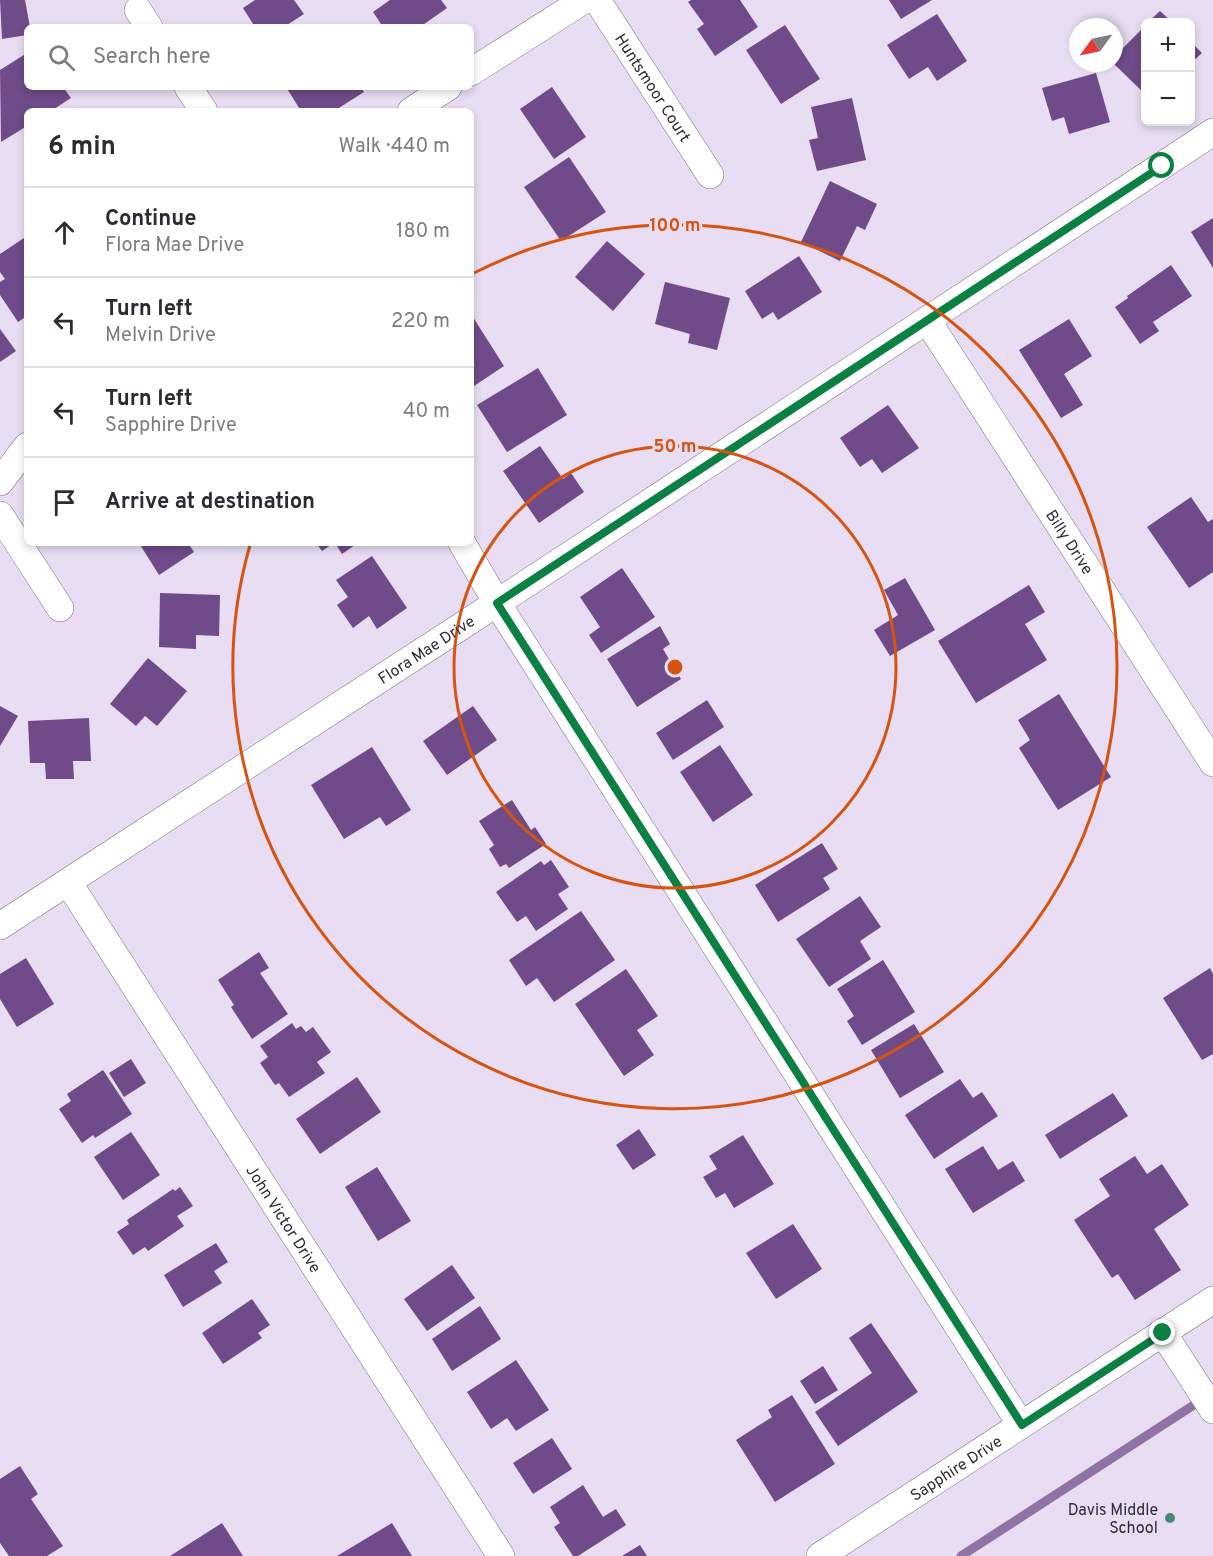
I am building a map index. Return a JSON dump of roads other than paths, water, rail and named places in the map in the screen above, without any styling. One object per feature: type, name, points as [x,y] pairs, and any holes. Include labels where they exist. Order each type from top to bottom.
[{"type":"street","points":[[474,70],[584,0]]},
{"type":"street","name":"Huntsmoor Court","points":[[597,0],[710,175]]},
{"type":"street","points":[[190,90],[202,108]]},
{"type":"street","points":[[416,108],[443,90]]},
{"type":"street","name":"Flora Mae Drive","points":[[0,926],[497,603],[1213,132]]},
{"type":"street","name":"Billy Drive","points":[[927,320],[1213,763]]},
{"type":"street","points":[[0,482],[24,450]]},
{"type":"street","points":[[0,515],[60,608]]},
{"type":"street","points":[[464,546],[497,603],[1022,1425]]},
{"type":"street","name":"John Victor Drive","points":[[68,882],[501,1556]]},
{"type":"street","name":"Sapphire Drive","points":[[820,1556],[1213,1300]]},
{"type":"street","points":[[1163,1333],[1213,1410]]},
{"type":"waterway","points":[[961,1556],[1203,1399]]},
{"type":"place","name":"Davis Middle School","points":[[1170,1518]]}]
